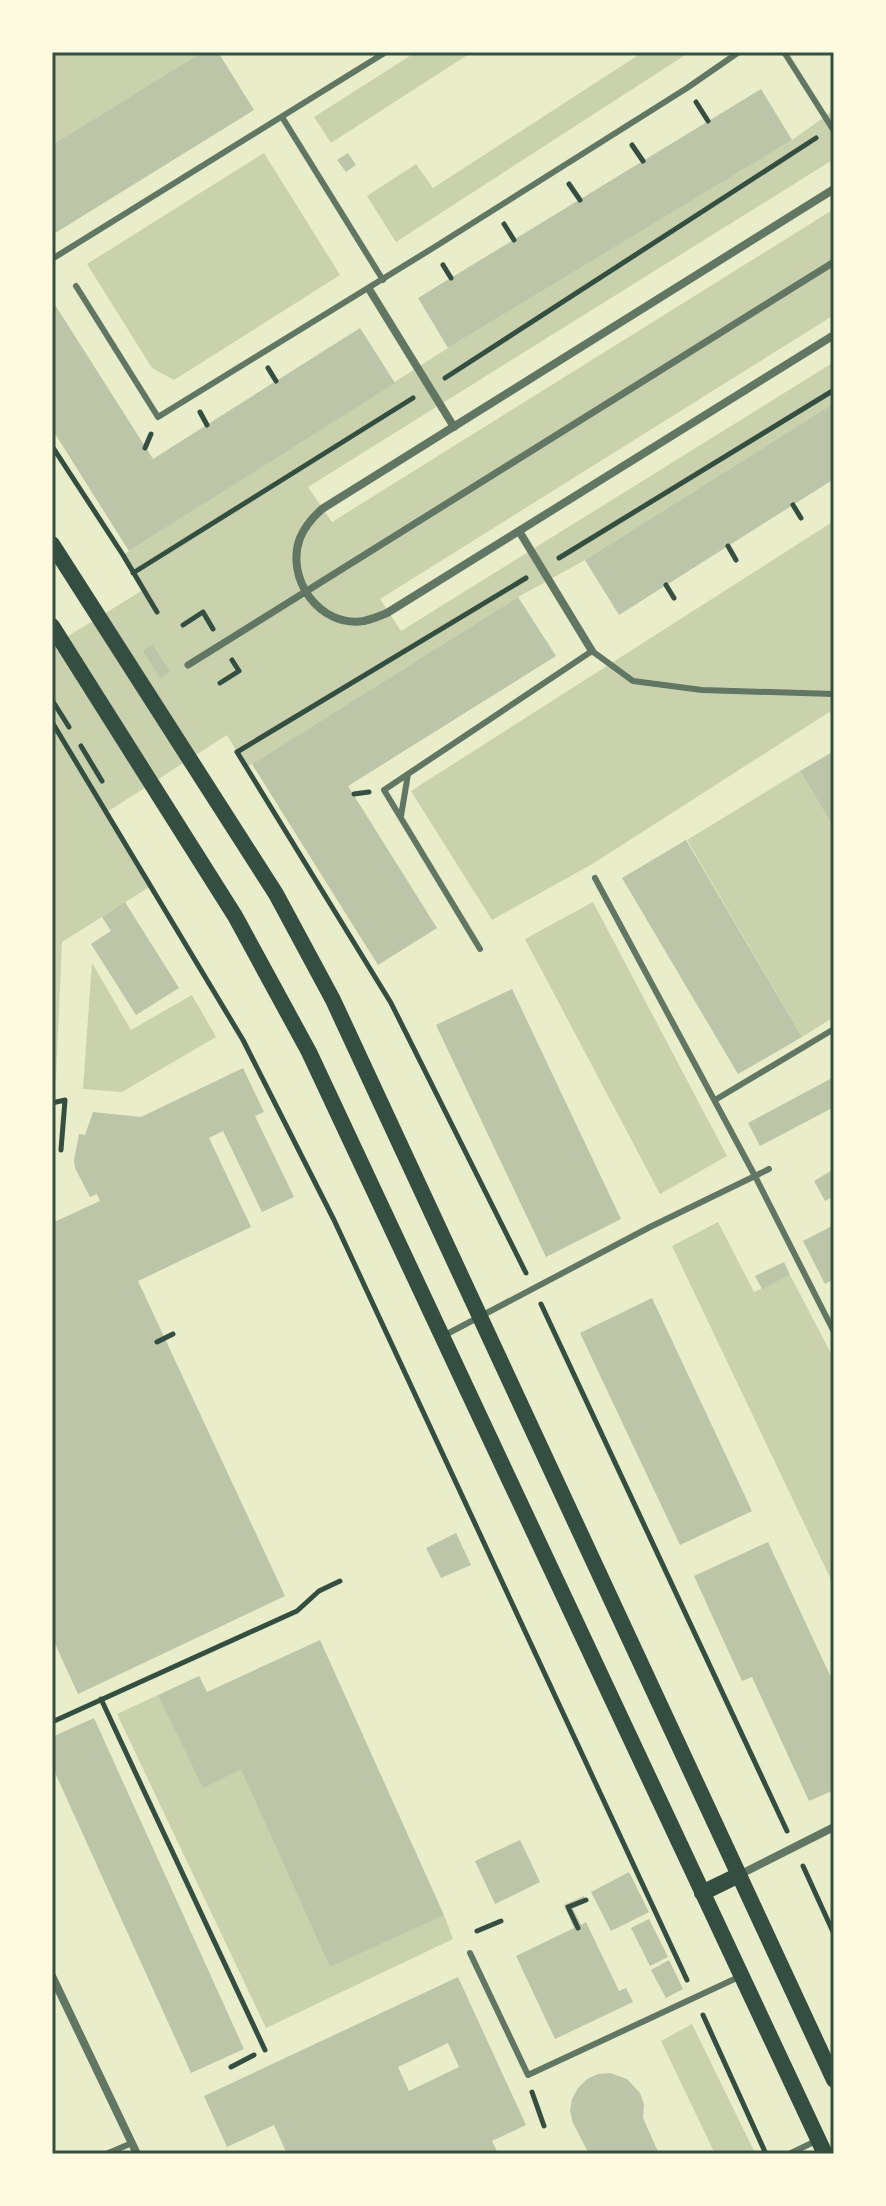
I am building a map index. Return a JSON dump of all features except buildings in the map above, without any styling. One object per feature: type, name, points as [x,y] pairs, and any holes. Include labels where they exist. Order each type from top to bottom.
[{"type":"main road","points":[[52,544],[276,894],[347,1029],[834,2080]]},
{"type":"main road","points":[[52,626],[235,916],[309,1052],[821,2147]]},
{"type":"main road","points":[[702,1893],[739,1875]]},
{"type":"street","points":[[834,189],[322,509],[300,537],[296,569],[305,592],[321,609],[341,619],[362,621],[387,613],[834,335]]},
{"type":"street","points":[[188,665],[834,262]]},
{"type":"street","points":[[369,289],[454,427]]},
{"type":"street","points":[[519,531],[592,651]]},
{"type":"street","points":[[739,1875],[834,1827]]},
{"type":"street","points":[[52,1976],[137,2154]]},
{"type":"lane","points":[[52,259],[386,52]]},
{"type":"lane","points":[[76,286],[158,417],[369,289],[739,52]]},
{"type":"lane","points":[[784,52],[833,129]]},
{"type":"lane","points":[[282,117],[383,280]]},
{"type":"lane","points":[[480,949],[384,790],[592,651],[633,681],[702,690],[834,694]]},
{"type":"lane","points":[[401,816],[408,774]]},
{"type":"lane","points":[[595,878],[715,1100],[834,1332]]},
{"type":"lane","points":[[715,1100],[834,1029]]},
{"type":"lane","points":[[442,1337],[650,1227],[769,1169]]},
{"type":"lane","points":[[470,1953],[528,2075],[741,1976]]},
{"type":"lane","points":[[106,2154],[132,2143]]},
{"type":"lane","points":[[789,2154],[821,2147]]},
{"type":"path","points":[[133,573],[430,388],[833,129]]},
{"type":"path","points":[[52,446],[157,612]]},
{"type":"path","points":[[793,505],[801,518]]},
{"type":"path","points":[[728,546],[736,560]]},
{"type":"path","points":[[666,585],[674,598]]},
{"type":"path","points":[[183,625],[203,612],[216,633]]},
{"type":"path","points":[[220,683],[239,671],[229,655]]},
{"type":"path","points":[[52,700],[69,727]]},
{"type":"path","points":[[52,722],[243,1040],[334,1220],[610,1816]]},
{"type":"path","points":[[81,746],[102,781]]},
{"type":"path","points":[[237,752],[391,1003],[534,1290],[834,1934]]},
{"type":"path","points":[[52,1103],[65,1100],[61,1150]]},
{"type":"path","points":[[157,1342],[173,1334]]},
{"type":"path","points":[[52,1722],[297,1611],[319,1591],[340,1581]]},
{"type":"path","points":[[101,1699],[265,2050]]},
{"type":"path","points":[[578,1928],[568,1907],[586,1900]]},
{"type":"path","points":[[477,1931],[501,1921]]},
{"type":"path","points":[[231,2067],[254,2055]]},
{"type":"path","points":[[537,2109],[544,2126]]},
{"type":"green space","points":[[52,52],[202,52],[52,145]]},
{"type":"green space","points":[[416,52],[472,52],[331,143],[314,117]]},
{"type":"green space","points":[[643,52],[690,52],[396,242],[367,196],[416,164],[433,188]]},
{"type":"green space","points":[[834,110],[834,159],[308,487],[332,522],[834,209],[834,315],[380,599],[401,631],[834,362],[834,403],[252,764],[246,767],[227,735],[107,812],[151,886],[62,942],[56,1079],[52,1078],[52,646],[143,590],[123,555],[448,348],[792,140]]},
{"type":"green space","points":[[264,153],[340,275],[174,380],[152,368],[87,264]]},
{"type":"green space","points":[[834,521],[834,709],[594,863],[492,920],[411,791]]},
{"type":"green space","points":[[800,771],[834,828],[834,1017],[802,1037],[687,840]]},
{"type":"green space","points":[[593,902],[727,1156],[660,1194],[525,939]]},
{"type":"green space","points":[[92,963],[131,1030],[192,995],[216,1037],[122,1092],[83,1089]]},
{"type":"green space","points":[[718,1222],[754,1292],[790,1275],[834,1359],[834,1586],[672,1246]]},
{"type":"green space","points":[[158,1695],[241,1769],[444,1915],[453,1939],[266,2028],[117,1714]]},
{"type":"green space","points":[[692,2024],[753,2154],[715,2154],[661,2041]]}]
